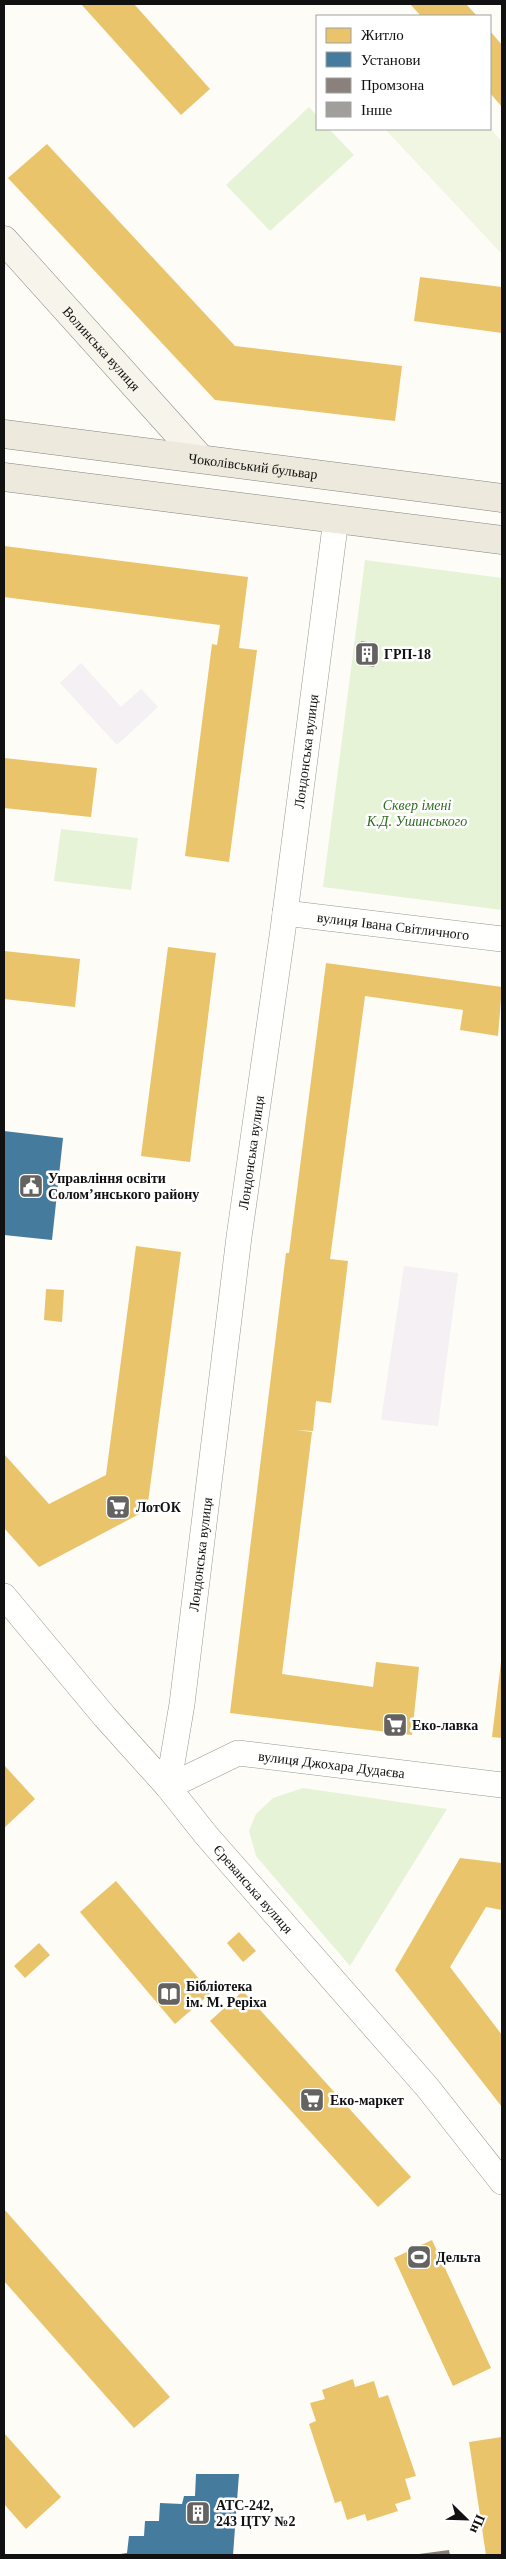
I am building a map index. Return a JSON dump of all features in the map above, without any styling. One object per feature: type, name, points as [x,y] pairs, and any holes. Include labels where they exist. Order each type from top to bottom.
[{"type":"main road","name":"Чоколівський бульвар","points":[[4,434],[502,498]]},
{"type":"main road","points":[[4,477],[502,540]]},
{"type":"street","name":"Волинська вулиця","points":[[4,240],[200,458]]},
{"type":"street","name":"Лондонська вулиця","points":[[168,1787],[182,1704],[238,1237],[285,913],[336,519]]},
{"type":"street","name":"вулиця Івана Світличного","points":[[285,913],[502,939]]},
{"type":"street","name":"Єреванська вулиця","points":[[4,1596],[105,1717],[168,1787],[212,1842],[426,2086],[502,2182]]},
{"type":"street","name":"вулиця Джохара Дудаєва","points":[[168,1787],[238,1753],[502,1784]]},
{"type":"shaded area","points":[[81,663],[121,707],[141,689],[158,707],[117,745],[60,683]]},
{"type":"shaded area","points":[[404,1266],[458,1273],[438,1426],[381,1420]]},
{"type":"green space","points":[[309,107],[316,115],[316,130],[330,130],[354,155],[270,231],[226,185]]},
{"type":"green space","points":[[491,129],[502,142],[502,254],[386,130]]},
{"type":"green space","name":"Сквер імені К.Д. Ушинського","points":[[365,560],[502,578],[502,910],[323,887]]},
{"type":"green space","points":[[61,829],[138,838],[131,890],[54,881]]},
{"type":"green space","points":[[303,1788],[447,1809],[350,1966],[256,1856],[249,1831],[256,1814],[273,1798]]},
{"type":"building: Житло","points":[[81,4],[134,4],[210,89],[181,115]]},
{"type":"building: Житло","points":[[410,4],[466,4],[476,15],[420,15]]},
{"type":"building: Житло","points":[[491,32],[502,45],[502,107],[491,94]]},
{"type":"building: Житло","points":[[47,144],[235,346],[402,366],[395,421],[215,400],[8,178]]},
{"type":"building: Житло","points":[[420,277],[502,287],[502,333],[414,321]]},
{"type":"building: Житло","points":[[4,546],[248,577],[239,648],[257,650],[229,862],[185,856],[212,644],[217,645],[220,625],[4,597]]},
{"type":"building: Житло","points":[[4,758],[97,768],[91,817],[4,808]]},
{"type":"building: Житло","points":[[168,947],[216,953],[190,1162],[141,1156]]},
{"type":"building: Житло","points":[[4,951],[80,959],[75,1007],[4,999]]},
{"type":"building: Житло","points":[[326,963],[502,987],[498,1036],[460,1030],[463,1010],[365,996],[330,1259],[348,1261],[331,1403],[316,1401],[313,1431],[296,1430],[312,1432],[282,1674],[373,1687],[376,1662],[419,1667],[412,1735],[230,1713],[286,1253],[289,1253]]},
{"type":"building: Житло","points":[[136,1246],[181,1252],[147,1510],[39,1567],[4,1528],[4,1454],[49,1504],[106,1475]]},
{"type":"building: Житло","points":[[46,1289],[64,1290],[62,1322],[44,1320]]},
{"type":"building: Житло","points":[[502,1662],[502,1738],[492,1737]]},
{"type":"building: Житло","points":[[4,1765],[35,1799],[4,1828]]},
{"type":"building: Житло","points":[[460,1858],[502,1863],[502,1910],[486,1907],[450,1967],[502,2035],[502,2107],[395,1970]]},
{"type":"building: Житло","points":[[116,1881],[211,1993],[175,2024],[80,1912]]},
{"type":"building: Житло","points":[[239,1932],[256,1951],[243,1962],[227,1943]]},
{"type":"building: Житло","points":[[39,1943],[50,1955],[25,1978],[14,1966]]},
{"type":"building: Житло","points":[[243,1991],[411,2177],[378,2207],[210,2021]]},
{"type":"building: Житло","points":[[4,2209],[170,2397],[134,2428],[4,2281]]},
{"type":"building: Житло","points":[[432,2240],[491,2368],[453,2386],[394,2258]]},
{"type":"building: Житло","points":[[353,2379],[355,2387],[374,2381],[379,2398],[388,2395],[416,2476],[405,2479],[411,2499],[395,2504],[398,2511],[367,2521],[365,2514],[347,2520],[341,2501],[335,2503],[309,2424],[316,2421],[310,2403],[325,2399],[322,2390]]},
{"type":"building: Житло","points":[[4,2433],[61,2497],[26,2529],[4,2504]]},
{"type":"building: Житло","points":[[502,2437],[502,2555],[486,2555],[469,2442]]},
{"type":"building: Установи","name":"Управління освіти Солом’янського району","points":[[4,1131],[63,1138],[52,1240],[4,1235]]},
{"type":"building: Установи","name":"АТС-242, 243 ЦТУ №2","points":[[196,2474],[239,2474],[233,2555],[114,2555],[127,2553],[129,2536],[144,2536],[145,2521],[159,2521],[160,2503],[182,2504],[184,2496],[195,2496]]},
{"type":"building: Промзона","points":[[449,2550],[450,2555],[419,2555],[419,2554]]},
{"type":"building: Інше","name":"ГРП-18","points":[[361,641],[377,644],[374,667],[357,664]]},
{"type":"place","name":"ГРП-18","points":[[367,654]]},
{"type":"place","name":"Управління освіти Солом’янського району","points":[[31,1186]]},
{"type":"place","name":"ЛотОК","points":[[118,1507]]},
{"type":"place","name":"Еко-лавка","points":[[395,1725]]},
{"type":"place","name":"Бібліотека ім. М. Реріха","points":[[169,1994]]},
{"type":"place","name":"Еко-маркет","points":[[312,2100]]},
{"type":"place","name":"Дельта","points":[[419,2257]]},
{"type":"place","name":"АТС-242, 243 ЦТУ №2","points":[[198,2513]]}]
